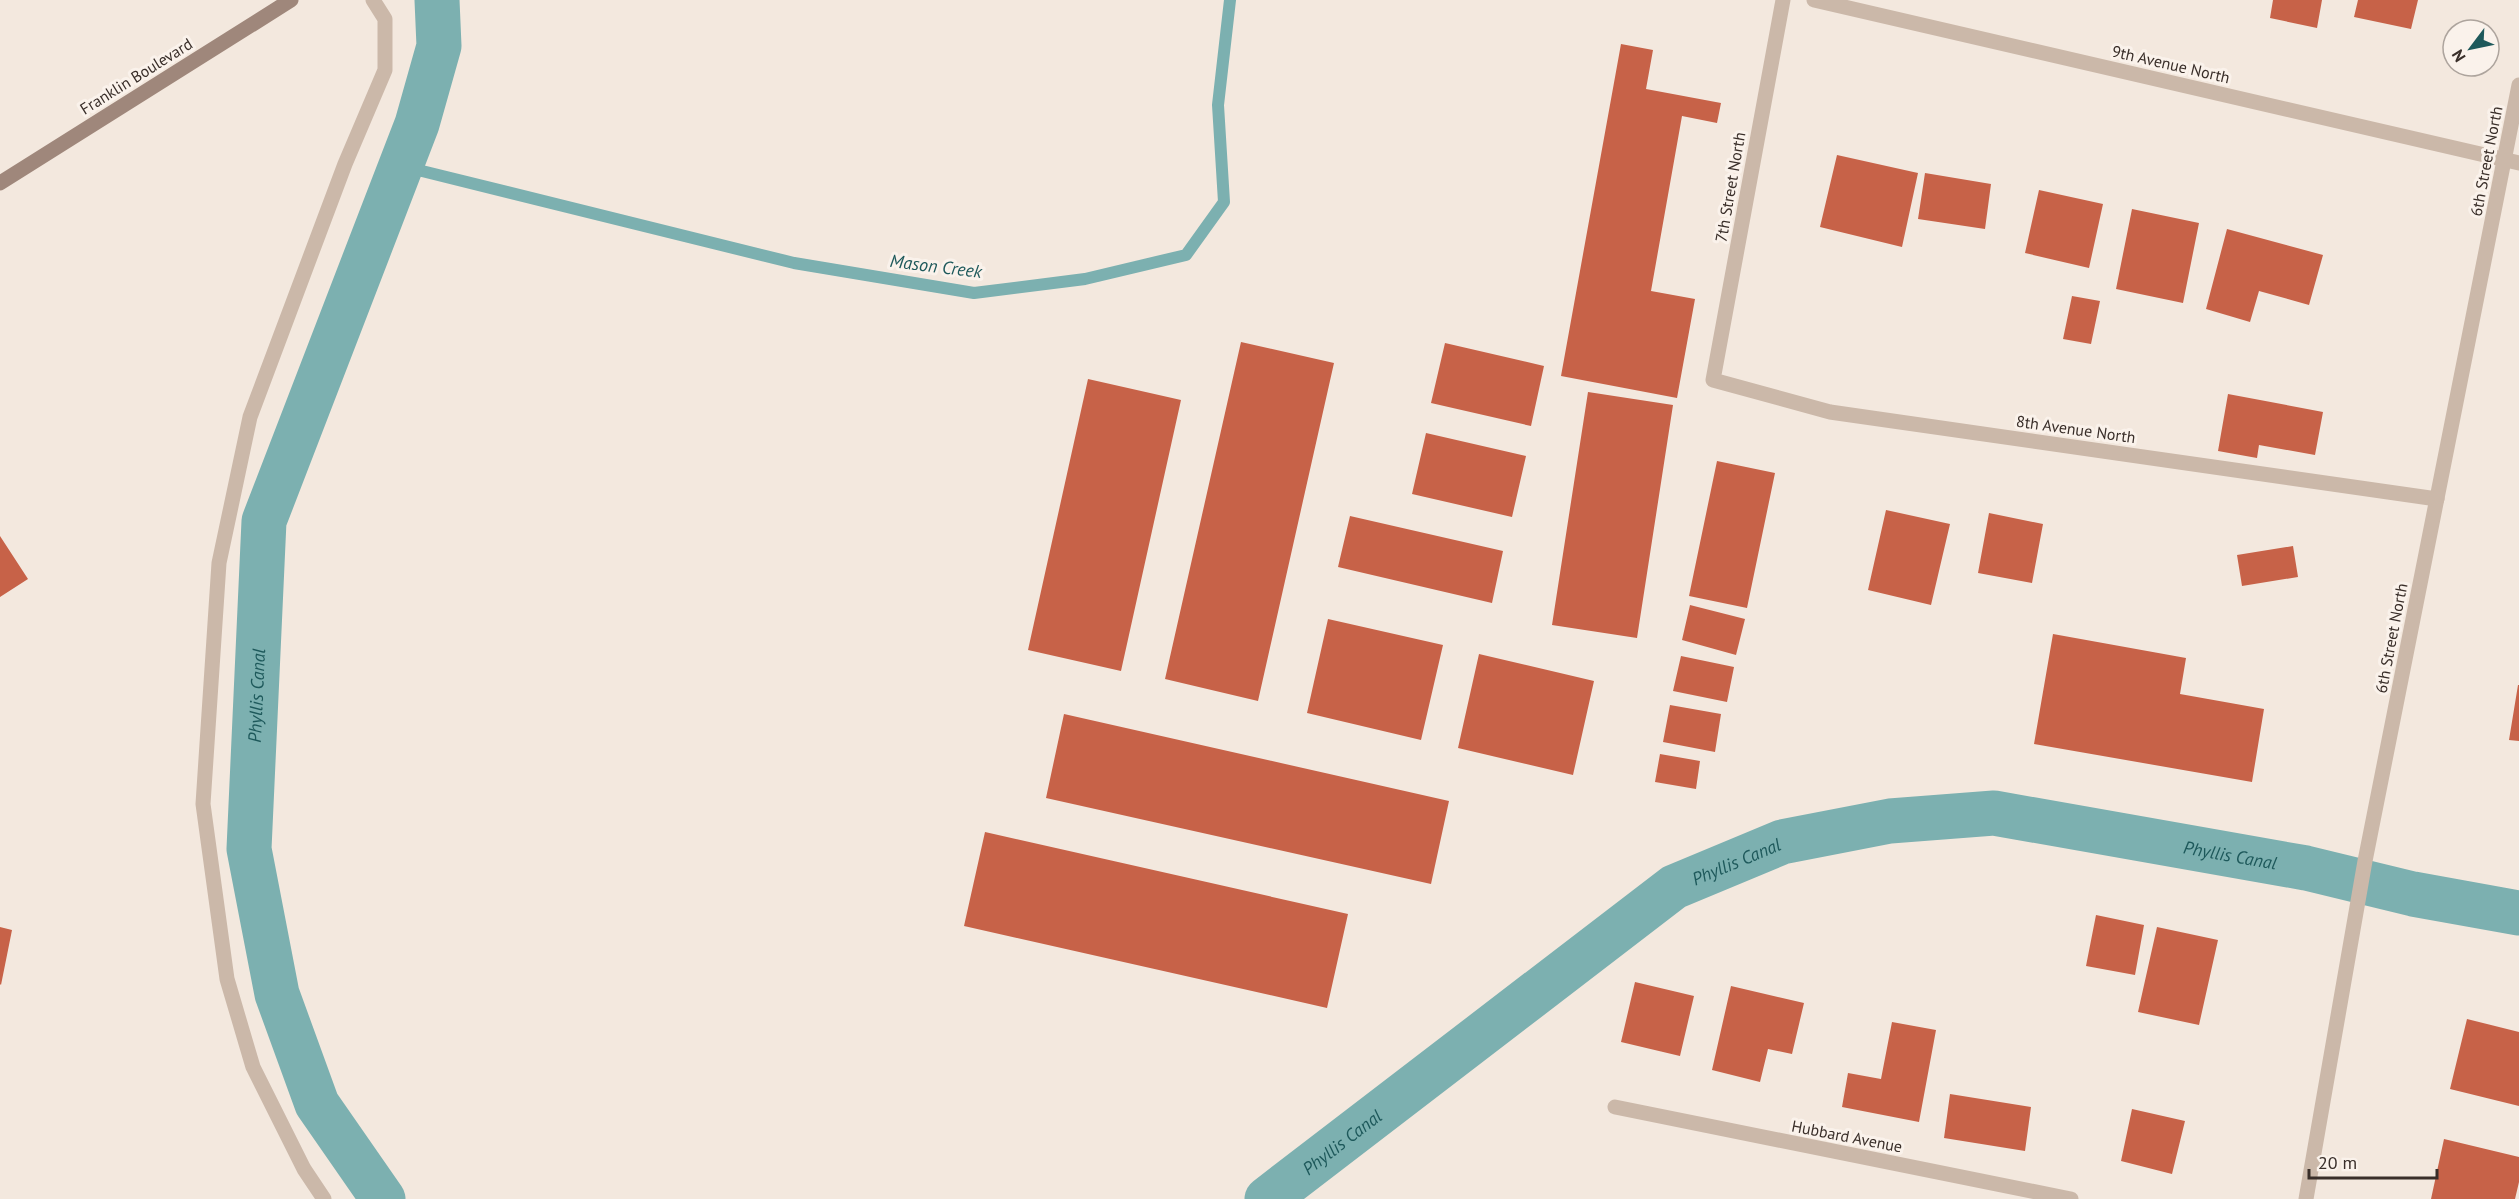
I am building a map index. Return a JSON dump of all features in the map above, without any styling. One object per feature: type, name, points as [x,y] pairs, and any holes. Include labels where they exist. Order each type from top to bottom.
[{"type":"main road","name":"Franklin Boulevard","points":[[0,183],[291,0]]},
{"type":"street","points":[[324,1199],[304,1169],[253,1067],[227,979],[203,804],[219,563],[250,417],[345,164],[385,70],[385,19],[373,0]]},
{"type":"street","name":"7th Street North","points":[[1713,380],[1783,0]]},
{"type":"street","name":"9th Avenue North","points":[[1814,0],[2511,161]]},
{"type":"street","name":"6th Street North","points":[[2306,1199],[2365,861],[2437,499],[2511,161],[2519,85]]},
{"type":"street","name":"8th Avenue North","points":[[1713,380],[1830,412],[2437,499]]},
{"type":"street","name":"Hubbard Avenue","points":[[1615,1107],[2071,1199]]},
{"type":"building","points":[[2273,0],[2322,0],[2317,28],[2270,18]]},
{"type":"building","points":[[2358,0],[2418,0],[2411,29],[2354,17]]},
{"type":"building","points":[[1621,44],[1653,50],[1646,89],[1721,103],[1717,123],[1682,116],[1651,291],[1695,299],[1677,398],[1561,376]]},
{"type":"building","points":[[1837,155],[1918,173],[1902,247],[1820,227]]},
{"type":"building","points":[[1925,173],[1991,184],[1985,229],[1918,219]]},
{"type":"building","points":[[2039,190],[2103,204],[2089,268],[2025,253]]},
{"type":"building","points":[[2132,209],[2199,223],[2183,303],[2116,289]]},
{"type":"building","points":[[2227,229],[2323,255],[2309,305],[2259,291],[2250,322],[2206,309]]},
{"type":"building","points":[[2072,296],[2100,301],[2091,344],[2063,339]]},
{"type":"building","points":[[1241,342],[1334,363],[1258,701],[1165,679]]},
{"type":"building","points":[[1445,343],[1544,366],[1531,426],[1431,403]]},
{"type":"building","points":[[1088,379],[1181,400],[1121,671],[1028,650]]},
{"type":"building","points":[[1588,392],[1673,405],[1637,638],[1552,625]]},
{"type":"building","points":[[2228,394],[2323,412],[2315,455],[2259,445],[2257,458],[2218,451]]},
{"type":"building","points":[[1426,433],[1526,456],[1512,517],[1412,494]]},
{"type":"building","points":[[1717,461],[1775,473],[1747,608],[1689,596]]},
{"type":"building","points":[[1886,510],[1950,524],[1931,605],[1868,590]]},
{"type":"building","points":[[1989,513],[2043,524],[2032,583],[1978,573]]},
{"type":"building","points":[[1350,516],[1503,551],[1492,603],[1338,567]]},
{"type":"building","points":[[0,536],[28,579],[0,597]]},
{"type":"building","points":[[2293,546],[2298,577],[2242,586],[2237,555]]},
{"type":"building","points":[[1690,605],[1745,619],[1736,655],[1682,640]]},
{"type":"building","points":[[1328,619],[1443,645],[1421,740],[1307,713]]},
{"type":"building","points":[[2053,634],[2186,658],[2180,694],[2264,709],[2252,782],[2034,744]]},
{"type":"building","points":[[1479,654],[1594,681],[1573,775],[1458,748]]},
{"type":"building","points":[[1681,656],[1734,667],[1727,702],[1673,691]]},
{"type":"building","points":[[2519,685],[2519,741],[2509,740]]},
{"type":"building","points":[[1670,705],[1721,714],[1715,752],[1663,742]]},
{"type":"building","points":[[1064,714],[1449,801],[1431,884],[1046,798]]},
{"type":"building","points":[[1660,754],[1700,761],[1696,789],[1655,782]]},
{"type":"building","points":[[985,832],[1348,914],[1327,1008],[964,926]]},
{"type":"building","points":[[2096,915],[2144,925],[2135,975],[2086,966]]},
{"type":"building","points":[[0,927],[12,930],[1,985],[0,984]]},
{"type":"building","points":[[2157,927],[2218,940],[2199,1025],[2138,1012]]},
{"type":"building","points":[[1635,982],[1694,996],[1680,1056],[1621,1042]]},
{"type":"building","points":[[1731,986],[1804,1003],[1792,1054],[1768,1049],[1760,1082],[1712,1070]]},
{"type":"building","points":[[2467,1019],[2519,1032],[2519,1106],[2450,1089]]},
{"type":"building","points":[[1892,1022],[1936,1030],[1919,1122],[1842,1107],[1848,1073],[1881,1079]]},
{"type":"building","points":[[1950,1094],[2031,1107],[2025,1151],[1944,1138]]},
{"type":"building","points":[[2132,1109],[2185,1121],[2172,1174],[2121,1161]]},
{"type":"building","points":[[2444,1139],[2519,1157],[2519,1182],[2515,1199],[2431,1199]]},
{"type":"waterway","name":"Phyllis Canal","points":[[383,1199],[317,1104],[277,994],[249,849],[264,521],[417,124],[439,46],[437,0]]},
{"type":"waterway","name":"Mason Creek","points":[[422,171],[794,263],[974,293],[1085,279],[1186,255],[1224,202],[1218,105],[1230,0]]},
{"type":"waterway","name":"Phyllis Canal","points":[[1267,1199],[1674,887],[1782,842],[1890,821],[1994,813],[2306,868],[2413,894],[2519,913]]}]
